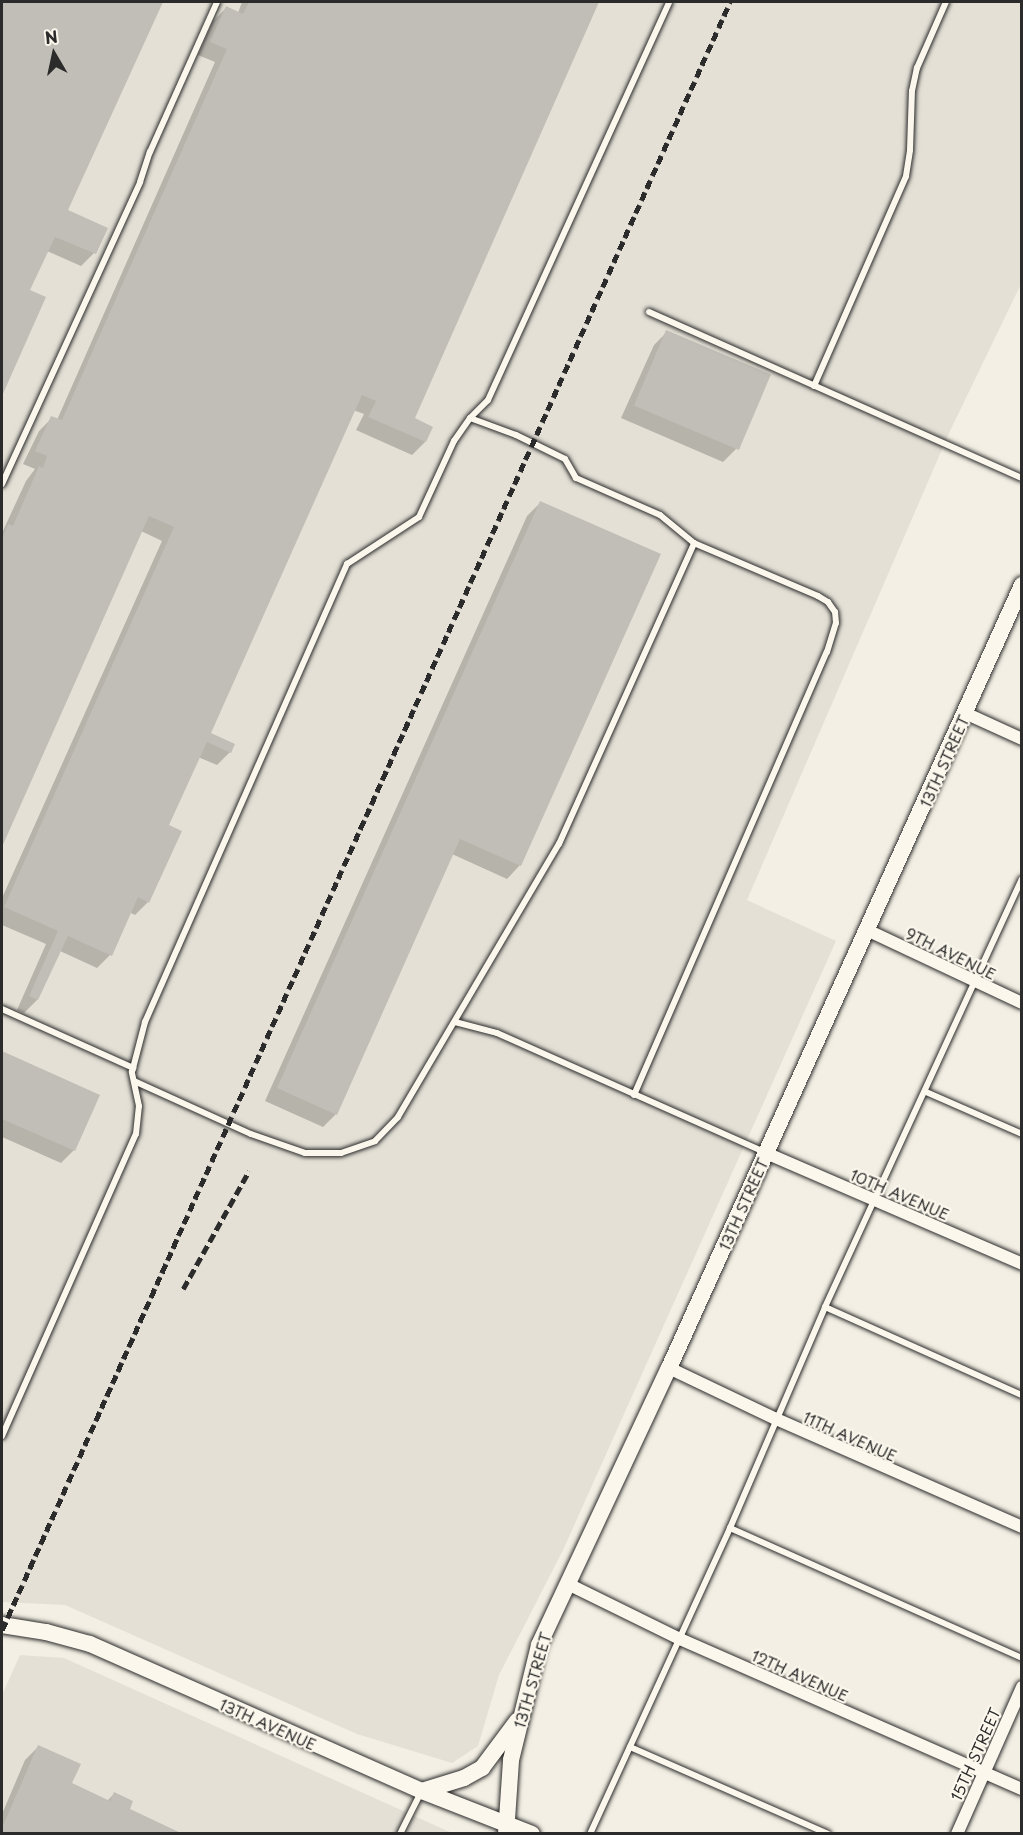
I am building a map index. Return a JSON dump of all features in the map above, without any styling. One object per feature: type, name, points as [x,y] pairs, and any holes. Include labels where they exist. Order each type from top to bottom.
[{"type":"street","name":"13TH STREET","points":[[506,1827],[511,1760],[539,1645],[669,1368],[1022,585]]},
{"type":"street","points":[[965,713],[1022,739]]},
{"type":"street","name":"9TH AVENUE","points":[[867,930],[1022,1003]]},
{"type":"street","name":"10TH AVENUE","points":[[766,1154],[1022,1264]]},
{"type":"street","name":"11TH AVENUE","points":[[669,1368],[776,1419],[1022,1527]]},
{"type":"street","name":"12TH AVENUE","points":[[568,1584],[680,1639],[1022,1789]]},
{"type":"street","name":"13TH AVENUE","points":[[2,1625],[46,1632],[90,1644],[506,1827],[532,1833]]},
{"type":"street","name":"15TH STREET","points":[[957,1833],[982,1771],[1022,1687]]},
{"type":"street","points":[[422,1791],[464,1778],[483,1768],[521,1716]]},
{"type":"lane","points":[[2,484],[135,192],[150,152],[218,2]]},
{"type":"lane","points":[[2,1436],[136,1134],[139,1106],[133,1068],[146,1022],[347,564],[420,517],[454,441],[470,418],[488,400],[669,2]]},
{"type":"lane","points":[[814,386],[906,176],[910,150],[912,91],[917,68],[946,2]]},
{"type":"lane","points":[[649,312],[1022,478]]},
{"type":"lane","points":[[470,418],[516,435],[565,459],[576,478],[660,515],[694,543],[818,596],[828,602],[835,612],[836,623],[827,652],[634,1095]]},
{"type":"lane","points":[[134,1081],[251,1134],[305,1153],[341,1153],[375,1141],[398,1117],[559,844],[694,543]]},
{"type":"lane","points":[[590,1833],[730,1528],[825,1307],[926,1092],[1022,879]]},
{"type":"lane","points":[[2,1009],[133,1068]]},
{"type":"lane","points":[[455,1022],[497,1033],[766,1154]]},
{"type":"lane","points":[[926,1092],[1022,1134]]},
{"type":"lane","points":[[825,1307],[1022,1395]]},
{"type":"lane","points":[[730,1528],[1022,1658]]},
{"type":"lane","points":[[630,1747],[828,1833]]},
{"type":"lane","points":[[403,1832],[422,1791]]},
{"type":"shaded area","points":[[2,2],[1021,2],[1021,284],[950,431],[747,900],[836,941],[564,1548],[499,1675],[478,1746],[452,1763],[357,1734],[65,1605],[2,1602]]},
{"type":"shaded area","points":[[20,1655],[64,1658],[452,1833],[2,1834],[2,1695]]},
{"type":"building","points":[[2,2],[163,2],[68,210],[108,228],[96,254],[55,237],[30,290],[46,297],[2,396]]},
{"type":"building","points":[[249,2],[599,2],[415,418],[433,427],[426,442],[368,417],[376,401],[362,395],[211,733],[235,744],[231,753],[207,742],[169,825],[182,831],[149,903],[138,897],[112,956],[68,936],[38,1000],[29,996],[58,931],[4,907],[174,527],[149,516],[2,847],[2,539],[8,524],[13,526],[39,466],[43,468],[47,456],[35,451],[51,416],[62,420],[227,49],[210,42],[226,6],[243,14]]},
{"type":"building","points":[[666,330],[771,375],[739,450],[634,405]]},
{"type":"building","points":[[540,501],[661,554],[521,866],[460,839],[337,1115],[277,1088]]},
{"type":"building","points":[[2,1051],[100,1095],[75,1151],[2,1119]]},
{"type":"building","points":[[38,1745],[81,1764],[72,1783],[110,1801],[114,1792],[133,1801],[130,1809],[183,1834],[2,1834],[2,1828]]},
{"type":"railway","points":[[2,1630],[730,2]]},
{"type":"railway","points":[[183,1289],[249,1171]]}]
